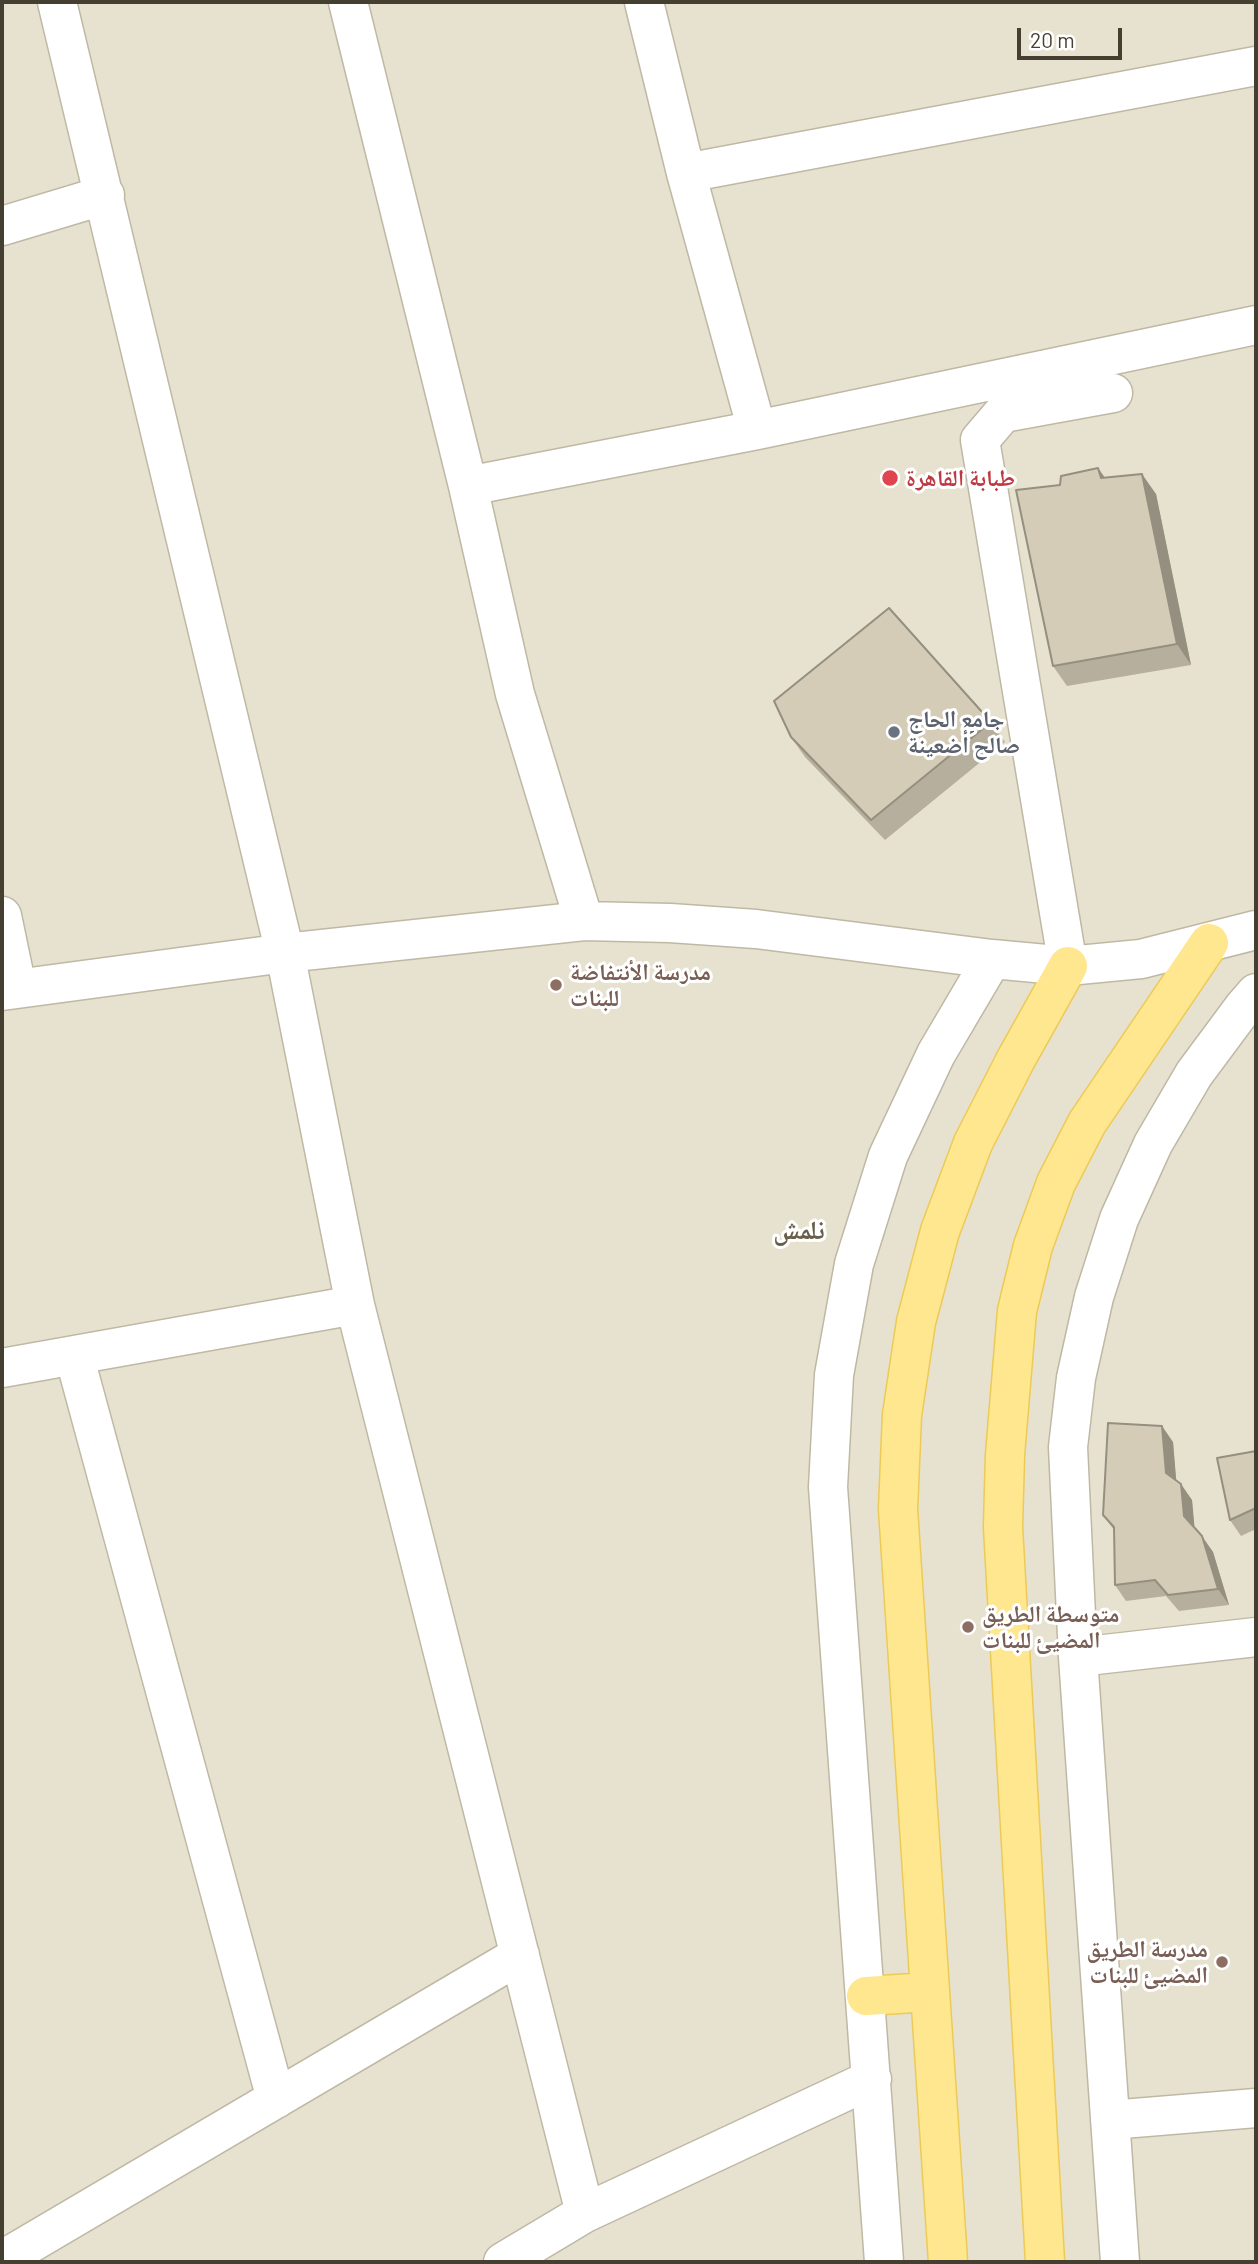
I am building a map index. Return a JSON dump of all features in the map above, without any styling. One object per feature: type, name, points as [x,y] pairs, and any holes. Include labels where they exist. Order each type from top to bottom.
[{"type":"main road","points":[[1045,2262],[1003,1527],[1008,1407],[1017,1311],[1033,1246],[1056,1183],[1087,1123],[1209,943]]},
{"type":"main road","points":[[948,2262],[898,1509],[902,1415],[916,1322],[940,1231],[973,1143],[1068,966]]},
{"type":"main road","points":[[866,1996],[930,1992]]},
{"type":"street","points":[[57,2],[285,953],[355,1304],[585,2213]]},
{"type":"street","points":[[348,2],[468,486],[515,694],[584,921]]},
{"type":"street","points":[[644,2],[686,173],[757,430]]},
{"type":"street","points":[[686,173],[1256,66]]},
{"type":"street","points":[[2,226],[105,195]]},
{"type":"street","points":[[468,486],[757,430],[1256,325]]},
{"type":"street","points":[[1068,966],[980,440],[1003,413],[1113,393]]},
{"type":"street","points":[[2,916],[9,989],[285,953],[584,921],[756,929],[1068,966],[1140,958],[1256,930]]},
{"type":"street","points":[[884,2262],[828,1487],[834,1375],[854,1264],[888,1156],[936,1054],[992,959]]},
{"type":"street","points":[[1119,2262],[1078,1657],[1068,1447],[1076,1378],[1094,1297],[1119,1219],[1153,1144],[1194,1074],[1256,993]]},
{"type":"street","points":[[2,1368],[355,1304]]},
{"type":"street","points":[[74,1355],[276,2099]]},
{"type":"street","points":[[1078,1657],[1256,1637]]},
{"type":"street","points":[[3,2253],[276,2099],[520,1955]]},
{"type":"street","points":[[503,2262],[585,2213],[872,2079]]},
{"type":"street","points":[[1110,2120],[1256,2108]]},
{"type":"shaded area","points":[[2,2],[1256,2],[1256,2262],[2,2262]]},
{"type":"building","points":[[1098,468],[1101,478],[1142,474],[1177,644],[1053,666],[1016,490],[1060,485],[1061,476]]},
{"type":"building","name":"جامع الحاج صالح أضعينة","points":[[889,608],[991,722],[871,820],[791,737],[774,701]]},
{"type":"building","points":[[1108,1423],[1162,1426],[1166,1473],[1181,1484],[1184,1516],[1202,1536],[1218,1589],[1168,1595],[1155,1580],[1115,1585],[1114,1527],[1103,1515]]},
{"type":"building","points":[[1256,1451],[1256,1508],[1230,1520],[1217,1458]]},
{"type":"place","name":"طبابة القاهرة","points":[[890,478]]},
{"type":"place","name":"جامع الحاج صالح أضعينة","points":[[894,732]]},
{"type":"place","name":"مدرسة الأنتفاضة للبنات","points":[[556,985]]},
{"type":"place","name":"متوسطة الطريق المضيئ للبنات","points":[[968,1627]]},
{"type":"place","name":"مدرسة الطريق المضيئ للبنات","points":[[1222,1962]]},
{"type":"district","name":"نلمش","points":[[799,1230]]}]
